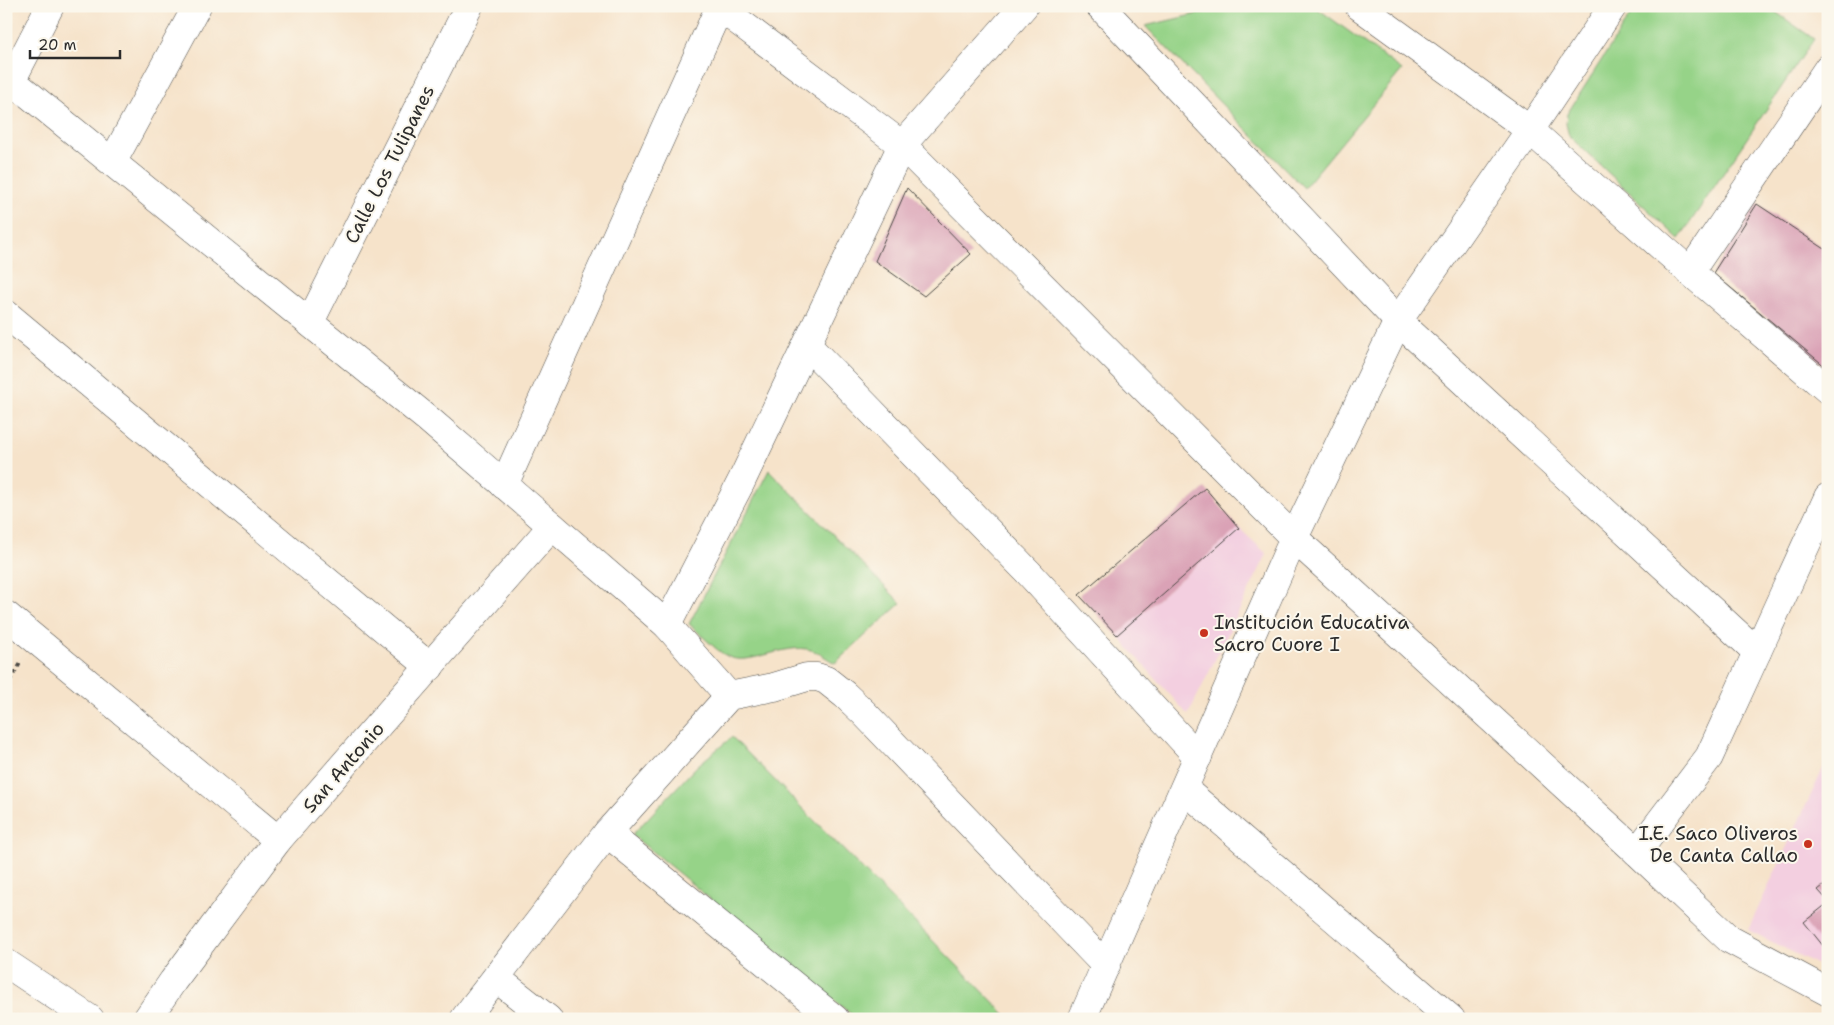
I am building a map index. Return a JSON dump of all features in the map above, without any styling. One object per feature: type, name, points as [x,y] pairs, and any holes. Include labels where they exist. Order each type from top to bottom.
[{"type":"street","points":[[50,6],[8,82],[113,161],[428,419],[667,626],[729,696]]},
{"type":"street","points":[[113,161],[197,6]]},
{"type":"street","name":"Calle Los Tulipanes","points":[[310,322],[468,6]]},
{"type":"street","points":[[504,485],[719,6],[902,145],[1294,538],[1637,852],[1729,939],[1828,992]]},
{"type":"street","points":[[667,626],[807,345],[902,145],[1024,6]]},
{"type":"street","points":[[1100,6],[1398,321],[1757,652]]},
{"type":"street","points":[[1359,6],[1530,130],[1690,272],[1828,390]]},
{"type":"street","points":[[1090,1015],[1106,966],[1294,538],[1398,321],[1613,6]]},
{"type":"street","points":[[1690,272],[1828,68]]},
{"type":"street","points":[[6,314],[430,668]]},
{"type":"street","points":[[807,345],[1028,572],[1198,757]]},
{"type":"street","points":[[1637,852],[1709,757],[1828,497]]},
{"type":"street","name":"San Antonio","points":[[147,1019],[278,840],[552,526]]},
{"type":"street","points":[[6,615],[278,840]]},
{"type":"street","points":[[464,1019],[607,833],[729,696],[774,687],[807,677],[817,677],[826,680],[846,695],[1106,966]]},
{"type":"street","points":[[1184,789],[1451,1019]]},
{"type":"street","points":[[607,833],[835,1019]]},
{"type":"street","points":[[6,963],[90,1019]]},
{"type":"street","points":[[496,978],[548,1019]]},
{"type":"shaded area","points":[[1239,528],[1267,554],[1188,715],[1117,635]]},
{"type":"shaded area","name":"I.E. Saco Oliveros De Canta Callao","points":[[1828,758],[1828,970],[1748,930]]},
{"type":"green space","points":[[1231,6],[1314,6],[1402,70],[1304,188],[1145,26]]},
{"type":"green space","points":[[1636,6],[1767,6],[1814,39],[1679,239],[1569,136],[1566,124],[1567,114]]},
{"type":"green space","points":[[769,470],[901,603],[835,663],[814,651],[800,648],[745,659],[736,659],[718,650],[689,624]]},
{"type":"green space","points":[[732,737],[1010,1019],[857,1019],[632,835],[697,766]]},
{"type":"building","points":[[907,188],[971,254],[924,296],[875,261]]},
{"type":"building","points":[[1757,204],[1828,251],[1827,368],[1713,273]]},
{"type":"building","points":[[1205,488],[1239,528],[1117,635],[1079,595]]},
{"type":"building","points":[[1828,882],[1828,901],[1818,890]]},
{"type":"building","points":[[1828,903],[1828,952],[1804,922]]},
{"type":"place","name":"Institución Educativa Sacro Cuore I","points":[[1204,633]]},
{"type":"place","name":"I.E. Saco Oliveros De Canta Callao","points":[[1808,844]]}]
